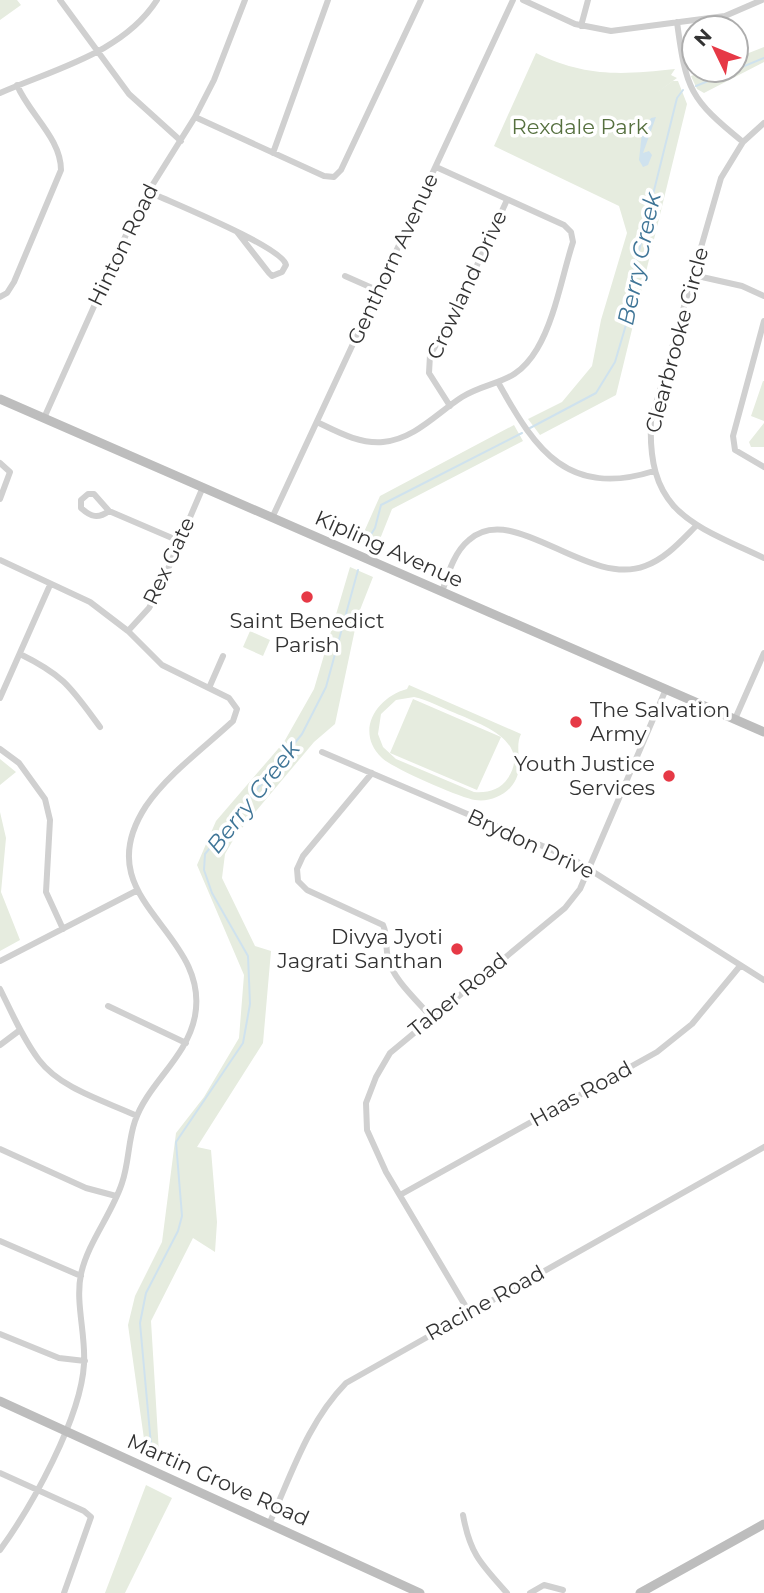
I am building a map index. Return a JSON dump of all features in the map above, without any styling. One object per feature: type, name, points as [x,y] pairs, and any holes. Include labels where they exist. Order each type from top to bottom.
[{"type":"main road","name":"Kipling Avenue","points":[[0,399],[764,732]]},
{"type":"main road","name":"Martin Grove Road","points":[[0,1401],[270,1522],[420,1593]]},
{"type":"main road","points":[[640,1593],[764,1524]]},
{"type":"street","points":[[60,0],[129,94],[181,141]]},
{"type":"street","points":[[0,93],[97,51],[131,31],[157,0]]},
{"type":"street","name":"Hinton Road","points":[[44,418],[147,191],[195,117],[228,46],[244,0]]},
{"type":"street","points":[[273,153],[328,0]]},
{"type":"street","points":[[195,117],[324,176],[334,177],[338,174],[421,0]]},
{"type":"street","name":"Genthorn Avenue","points":[[272,517],[513,0]]},
{"type":"street","points":[[523,0],[581,26],[611,31],[725,16],[758,1]]},
{"type":"street","points":[[581,26],[588,0]]},
{"type":"street","points":[[677,22],[684,73],[692,93],[703,108],[743,142]]},
{"type":"street","points":[[0,297],[7,293],[13,282],[61,170],[61,158],[53,142],[23,100],[17,85]]},
{"type":"street","name":"Clearbrooke Circle","points":[[764,123],[743,142],[721,178],[651,421],[650,451],[654,471],[676,509],[695,527],[764,558]]},
{"type":"street","points":[[317,422],[351,438],[383,442],[408,435],[470,393],[499,384],[521,369],[537,350],[573,242],[571,232],[564,226],[436,167]]},
{"type":"street","points":[[147,191],[237,232],[279,253],[286,261],[282,272],[272,276],[268,273],[237,232]]},
{"type":"street","name":"Crowland Drive","points":[[450,406],[429,373],[430,355],[456,313],[507,200]]},
{"type":"street","points":[[693,275],[742,286],[764,296]]},
{"type":"street","points":[[345,276],[379,291]]},
{"type":"street","points":[[764,321],[733,436],[735,450],[764,467]]},
{"type":"street","points":[[499,384],[526,429],[552,460],[604,480],[618,480],[654,471]]},
{"type":"street","points":[[0,463],[10,472],[0,499]]},
{"type":"street","name":"Rex Gate","points":[[128,631],[149,608],[203,487]]},
{"type":"street","points":[[109,511],[94,517],[81,508],[81,500],[88,494],[94,494],[109,511],[179,541]]},
{"type":"street","points":[[442,592],[459,551],[468,540],[489,529],[507,529],[598,568],[625,571],[645,566],[667,554],[695,527]]},
{"type":"street","points":[[0,560],[90,602],[128,631],[162,665],[232,700],[237,707],[236,716],[159,791],[143,811],[131,850],[136,891],[153,918],[178,945],[192,971],[197,1004],[186,1043],[137,1116],[122,1184],[80,1276],[85,1361],[83,1381],[65,1430],[37,1489],[20,1523],[0,1550]]},
{"type":"street","points":[[0,698],[50,584]]},
{"type":"street","points":[[735,719],[764,653]]},
{"type":"street","points":[[20,654],[53,670],[100,727]]},
{"type":"street","points":[[209,688],[223,656]]},
{"type":"street","name":"Taber Road","points":[[469,1311],[370,1141],[366,1102],[390,1053],[565,908],[591,869],[666,689]]},
{"type":"street","points":[[0,749],[19,763],[45,799],[50,820],[46,892],[63,929]]},
{"type":"street","name":"Brydon Drive","points":[[322,752],[591,869],[764,980]]},
{"type":"street","points":[[372,773],[303,856],[297,869],[298,881],[307,890],[383,925],[387,934],[387,957],[393,971],[431,1017]]},
{"type":"street","points":[[0,961],[136,891]]},
{"type":"street","name":"Haas Road","points":[[400,1195],[657,1052],[692,1024],[740,967]]},
{"type":"street","points":[[0,989],[38,1060],[60,1080],[137,1116]]},
{"type":"street","points":[[108,1006],[186,1043]]},
{"type":"street","points":[[0,1045],[20,1030]]},
{"type":"street","name":"Racine Road","points":[[270,1522],[325,1404],[355,1377],[764,1147]]},
{"type":"street","points":[[0,1149],[86,1188],[116,1196]]},
{"type":"street","points":[[0,1241],[80,1276]]},
{"type":"street","points":[[0,1334],[59,1358],[85,1361]]},
{"type":"street","points":[[0,1472],[84,1511],[91,1517],[64,1593]]},
{"type":"street","points":[[463,1515],[468,1543],[478,1560],[507,1593]]},
{"type":"street","points":[[530,1593],[544,1585],[563,1590]]},
{"type":"green space","points":[[0,0],[17,0],[21,5],[0,20]]},
{"type":"green space","points":[[764,47],[764,62],[750,69],[750,52]]},
{"type":"green space","name":"Rexdale Park","points":[[536,53],[571,66],[604,72],[675,69],[671,75],[677,78],[652,96],[673,81],[678,81],[687,104],[616,395],[540,435],[528,419],[562,402],[592,366],[601,320],[627,233],[619,206],[494,146]]},
{"type":"green space","points":[[695,84],[721,84],[704,93]]},
{"type":"green space","points":[[764,381],[764,421],[751,416]]},
{"type":"green space","points":[[764,423],[764,447],[751,447],[749,442]]},
{"type":"green space","points":[[514,425],[523,441],[392,509],[376,549],[360,541],[380,496]]},
{"type":"green space","points":[[350,567],[373,577],[358,615],[335,724],[314,742],[236,835],[225,854],[222,878],[255,946],[271,951],[263,1043],[197,1147],[211,1150],[217,1222],[215,1252],[193,1238],[151,1321],[159,1453],[145,1446],[128,1325],[135,1296],[162,1242],[176,1133],[204,1097],[239,1038],[244,975],[197,865],[216,821],[284,742],[314,689]]},
{"type":"green space","points":[[250,631],[270,640],[263,656],[243,647]]},
{"type":"green space","points":[[409,685],[521,734],[518,774],[510,788],[494,798],[475,800],[427,782],[382,758],[370,737],[373,716],[386,699],[407,689]],"holes":[[[414,697],[477,723],[500,736],[513,754],[514,765],[505,782],[493,790],[474,792],[396,759],[383,747],[378,734],[381,714],[396,700]]]},
{"type":"green space","points":[[413,699],[501,737],[477,790],[390,753]]},
{"type":"green space","points":[[0,759],[16,772],[0,785]]},
{"type":"green space","points":[[0,812],[6,838],[1,892],[20,940],[0,951]]},
{"type":"green space","points":[[146,1485],[172,1498],[125,1593],[105,1593]]},
{"type":"water","points":[[656,117],[643,153],[649,151],[652,155],[648,165],[643,167],[639,160],[642,132],[651,118]]},
{"type":"waterway","name":"Berry Creek","points":[[696,86],[764,58]]},
{"type":"waterway","name":"Berry Creek","points":[[530,428],[596,393],[615,362],[633,301],[635,290],[632,279],[677,98],[683,90]]},
{"type":"waterway","name":"Berry Creek","points":[[365,544],[375,528],[381,505],[522,433]]},
{"type":"waterway","name":"Berry Creek","points":[[152,1456],[140,1323],[146,1293],[178,1231],[182,1216],[176,1142],[243,1043],[250,1004],[248,956],[212,893],[204,870],[205,854],[302,734],[326,687],[358,570]]},
{"type":"place","name":"Saint Benedict Parish","points":[[307,597]]},
{"type":"place","name":"The Salvation Army","points":[[576,722]]},
{"type":"place","name":"Youth Justice Services","points":[[669,776]]},
{"type":"place","name":"Divya Jyoti Jagrati Santhan","points":[[457,949]]}]
